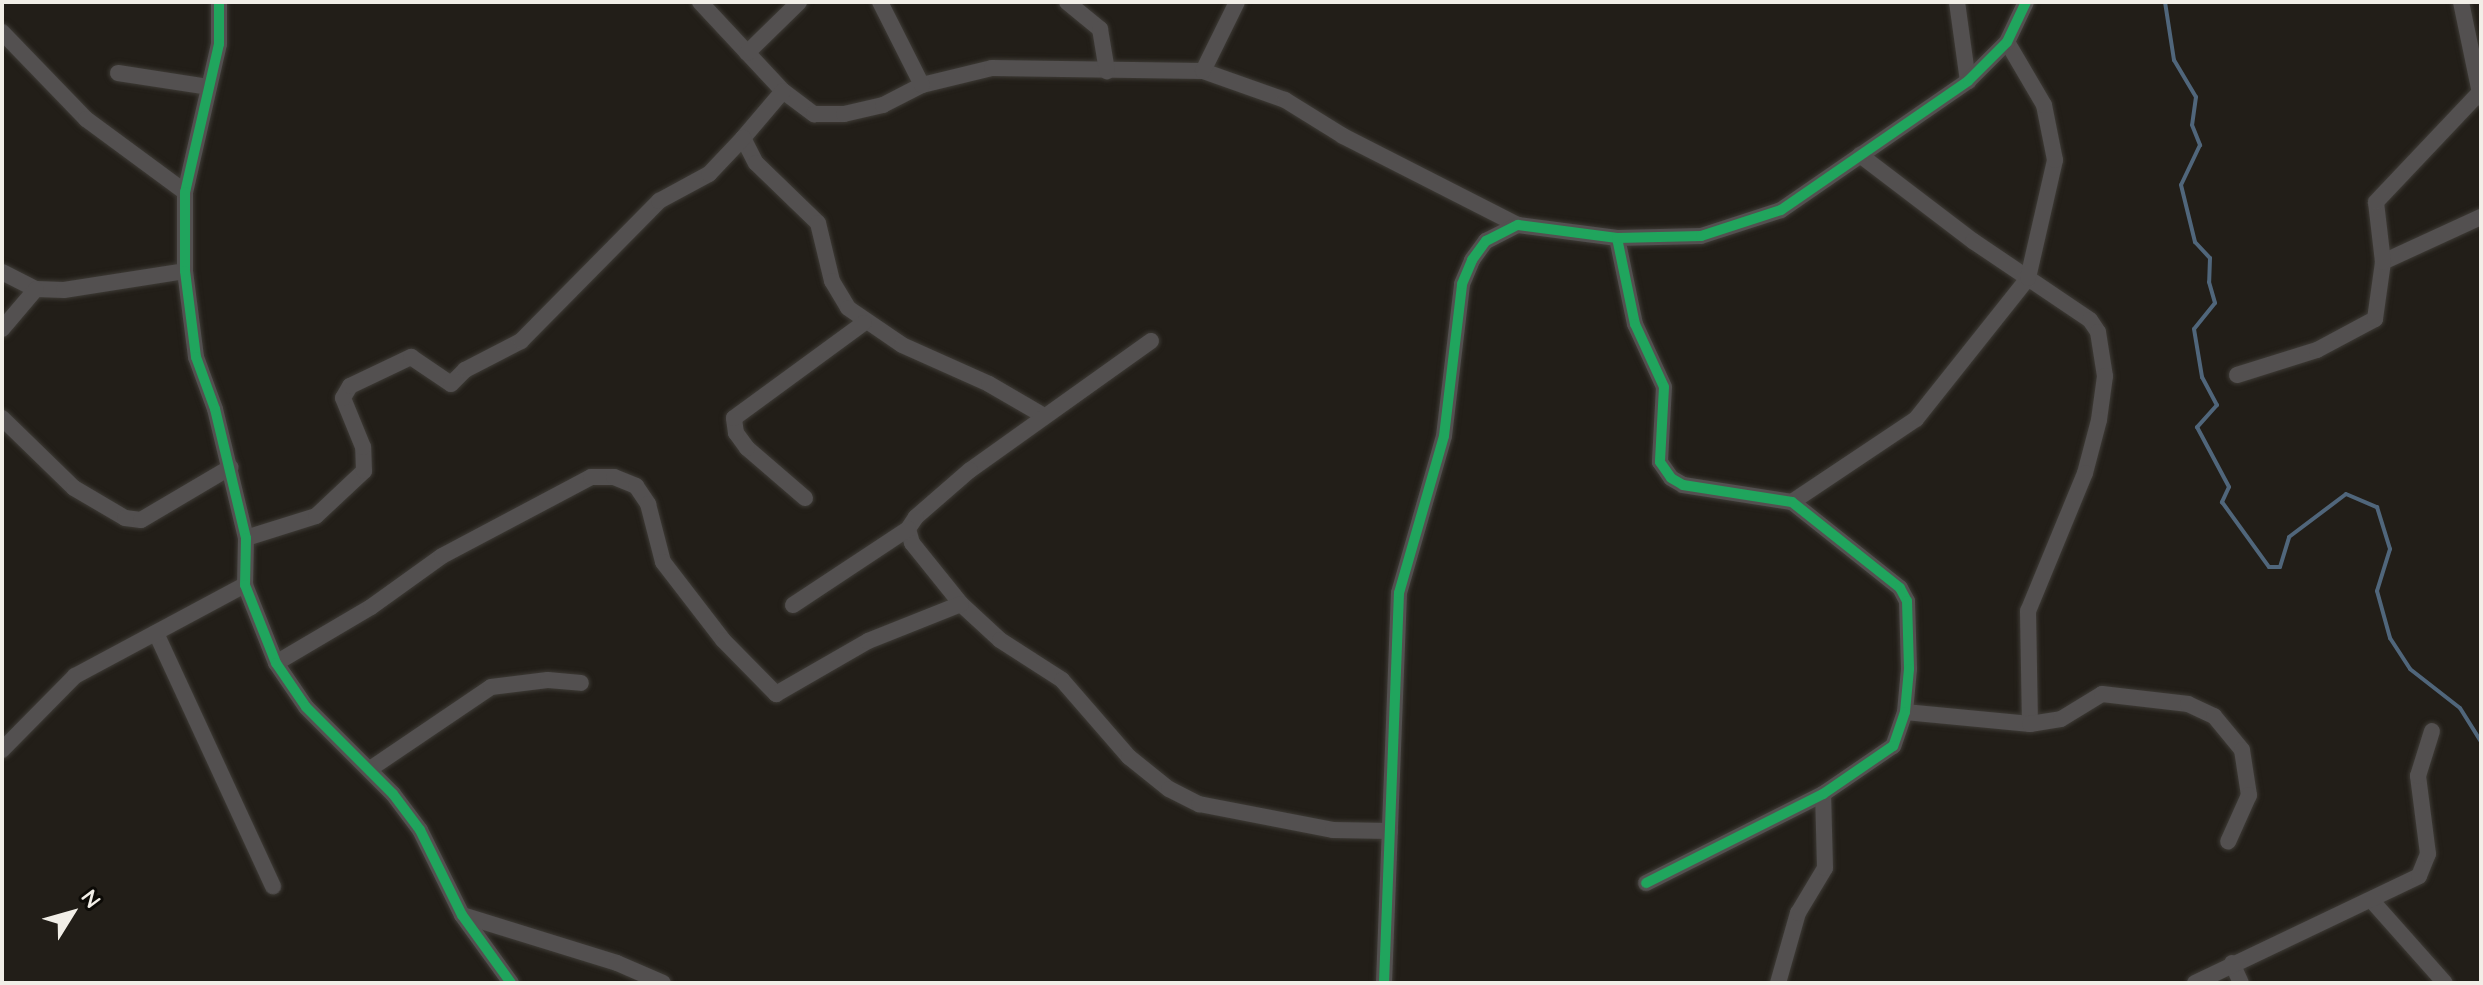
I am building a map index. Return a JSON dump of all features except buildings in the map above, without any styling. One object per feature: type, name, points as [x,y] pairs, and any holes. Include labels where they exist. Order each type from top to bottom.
[{"type":"street","points":[[219,2],[222,24],[185,192],[185,271],[196,357],[231,467],[246,538],[245,585],[276,663],[306,707],[370,769],[420,830],[462,915],[511,983]]},
{"type":"street","points":[[700,2],[783,91],[814,114],[844,114],[883,105],[922,85],[992,68],[1203,71],[1285,100],[1343,136],[1518,225],[1617,238],[1701,236],[1741,226],[1781,210],[1968,81],[2007,42],[2026,2]]},
{"type":"street","points":[[747,53],[799,2]]},
{"type":"street","points":[[880,2],[922,85]]},
{"type":"street","points":[[1067,2],[1100,29],[1107,71]]},
{"type":"street","points":[[1203,71],[1237,2]]},
{"type":"street","points":[[1957,2],[1968,81]]},
{"type":"street","points":[[2237,375],[2317,350],[2371,323],[2379,314],[2383,262],[2379,196],[2480,96],[2461,2]]},
{"type":"street","points":[[2,32],[86,119],[185,192]]},
{"type":"street","points":[[1792,502],[1916,419],[2028,278],[2055,160],[2044,105],[2007,42]]},
{"type":"street","points":[[118,73],[208,87]]},
{"type":"street","points":[[246,538],[316,516],[364,471],[363,447],[343,398],[350,386],[411,357],[451,384],[465,370],[521,341],[659,201],[709,174],[783,91]]},
{"type":"street","points":[[743,138],[756,163],[818,223],[837,294],[864,323],[1044,416]]},
{"type":"street","points":[[1860,155],[2090,320],[2104,351],[2105,376],[2085,473],[2028,611],[2030,724]]},
{"type":"street","points":[[2383,262],[2481,217]]},
{"type":"street","points":[[1384,983],[1399,593],[1444,436],[1462,284],[1486,241],[1518,225]]},
{"type":"street","points":[[1617,238],[1635,324],[1664,387],[1659,446],[1665,471],[1683,485],[1792,502],[1900,588],[1907,601],[1905,712],[1893,746],[1823,794],[1646,883]]},
{"type":"street","points":[[2,272],[36,289],[128,283],[185,271]]},
{"type":"street","points":[[2,329],[36,289]]},
{"type":"street","points":[[805,498],[747,448],[732,425],[734,418],[864,323]]},
{"type":"street","points":[[793,605],[908,529],[970,470],[1151,341]]},
{"type":"street","points":[[2,418],[74,488],[125,518],[141,520],[231,467]]},
{"type":"street","points":[[276,663],[371,607],[442,556],[591,477],[614,477],[636,486],[648,504],[663,562],[723,640],[776,694],[868,641],[961,604]]},
{"type":"street","points":[[908,529],[912,543],[961,604],[1000,640],[1062,680],[1129,757],[1186,800],[1333,830],[1390,831]]},
{"type":"street","points":[[2,750],[75,676],[245,585]]},
{"type":"street","points":[[156,633],[273,886]]},
{"type":"street","points":[[370,769],[491,687],[548,680],[581,683]]},
{"type":"street","points":[[1905,712],[2030,724],[2061,719],[2102,694],[2118,692],[2188,704],[2214,716],[2242,750],[2247,775],[2245,810],[2228,842]]},
{"type":"street","points":[[2195,983],[2232,963],[2404,887],[2425,866],[2418,776],[2432,731]]},
{"type":"street","points":[[1778,983],[1798,913],[1825,868],[1823,794]]},
{"type":"street","points":[[2373,902],[2445,983]]},
{"type":"street","points":[[462,915],[605,959],[663,983]]},
{"type":"street","points":[[2232,963],[2241,983]]},
{"type":"waterway","points":[[2165,2],[2174,60],[2196,97],[2192,125],[2200,145],[2181,185],[2195,242],[2210,258],[2209,282],[2215,303],[2194,329],[2202,377],[2217,405],[2197,427],[2229,487],[2222,502],[2269,567],[2280,567],[2289,537],[2346,494],[2377,507],[2390,549],[2377,591],[2390,638],[2410,669],[2460,708],[2481,742]]},
{"type":"cycle path","points":[[219,2],[219,44],[185,192],[185,271],[196,357],[215,409],[246,538],[245,585],[276,663],[306,707],[393,794],[420,830],[462,915],[511,983]]},
{"type":"cycle path","points":[[1384,983],[1399,593],[1444,436],[1462,284],[1472,260],[1486,241],[1518,225],[1617,238],[1701,236],[1781,210],[1968,81],[2007,42],[2026,2]]},
{"type":"cycle path","points":[[1617,238],[1635,324],[1664,387],[1660,462],[1671,478],[1683,485],[1792,502],[1900,588],[1907,601],[1909,669],[1905,712],[1893,746],[1823,794],[1646,883]]}]
